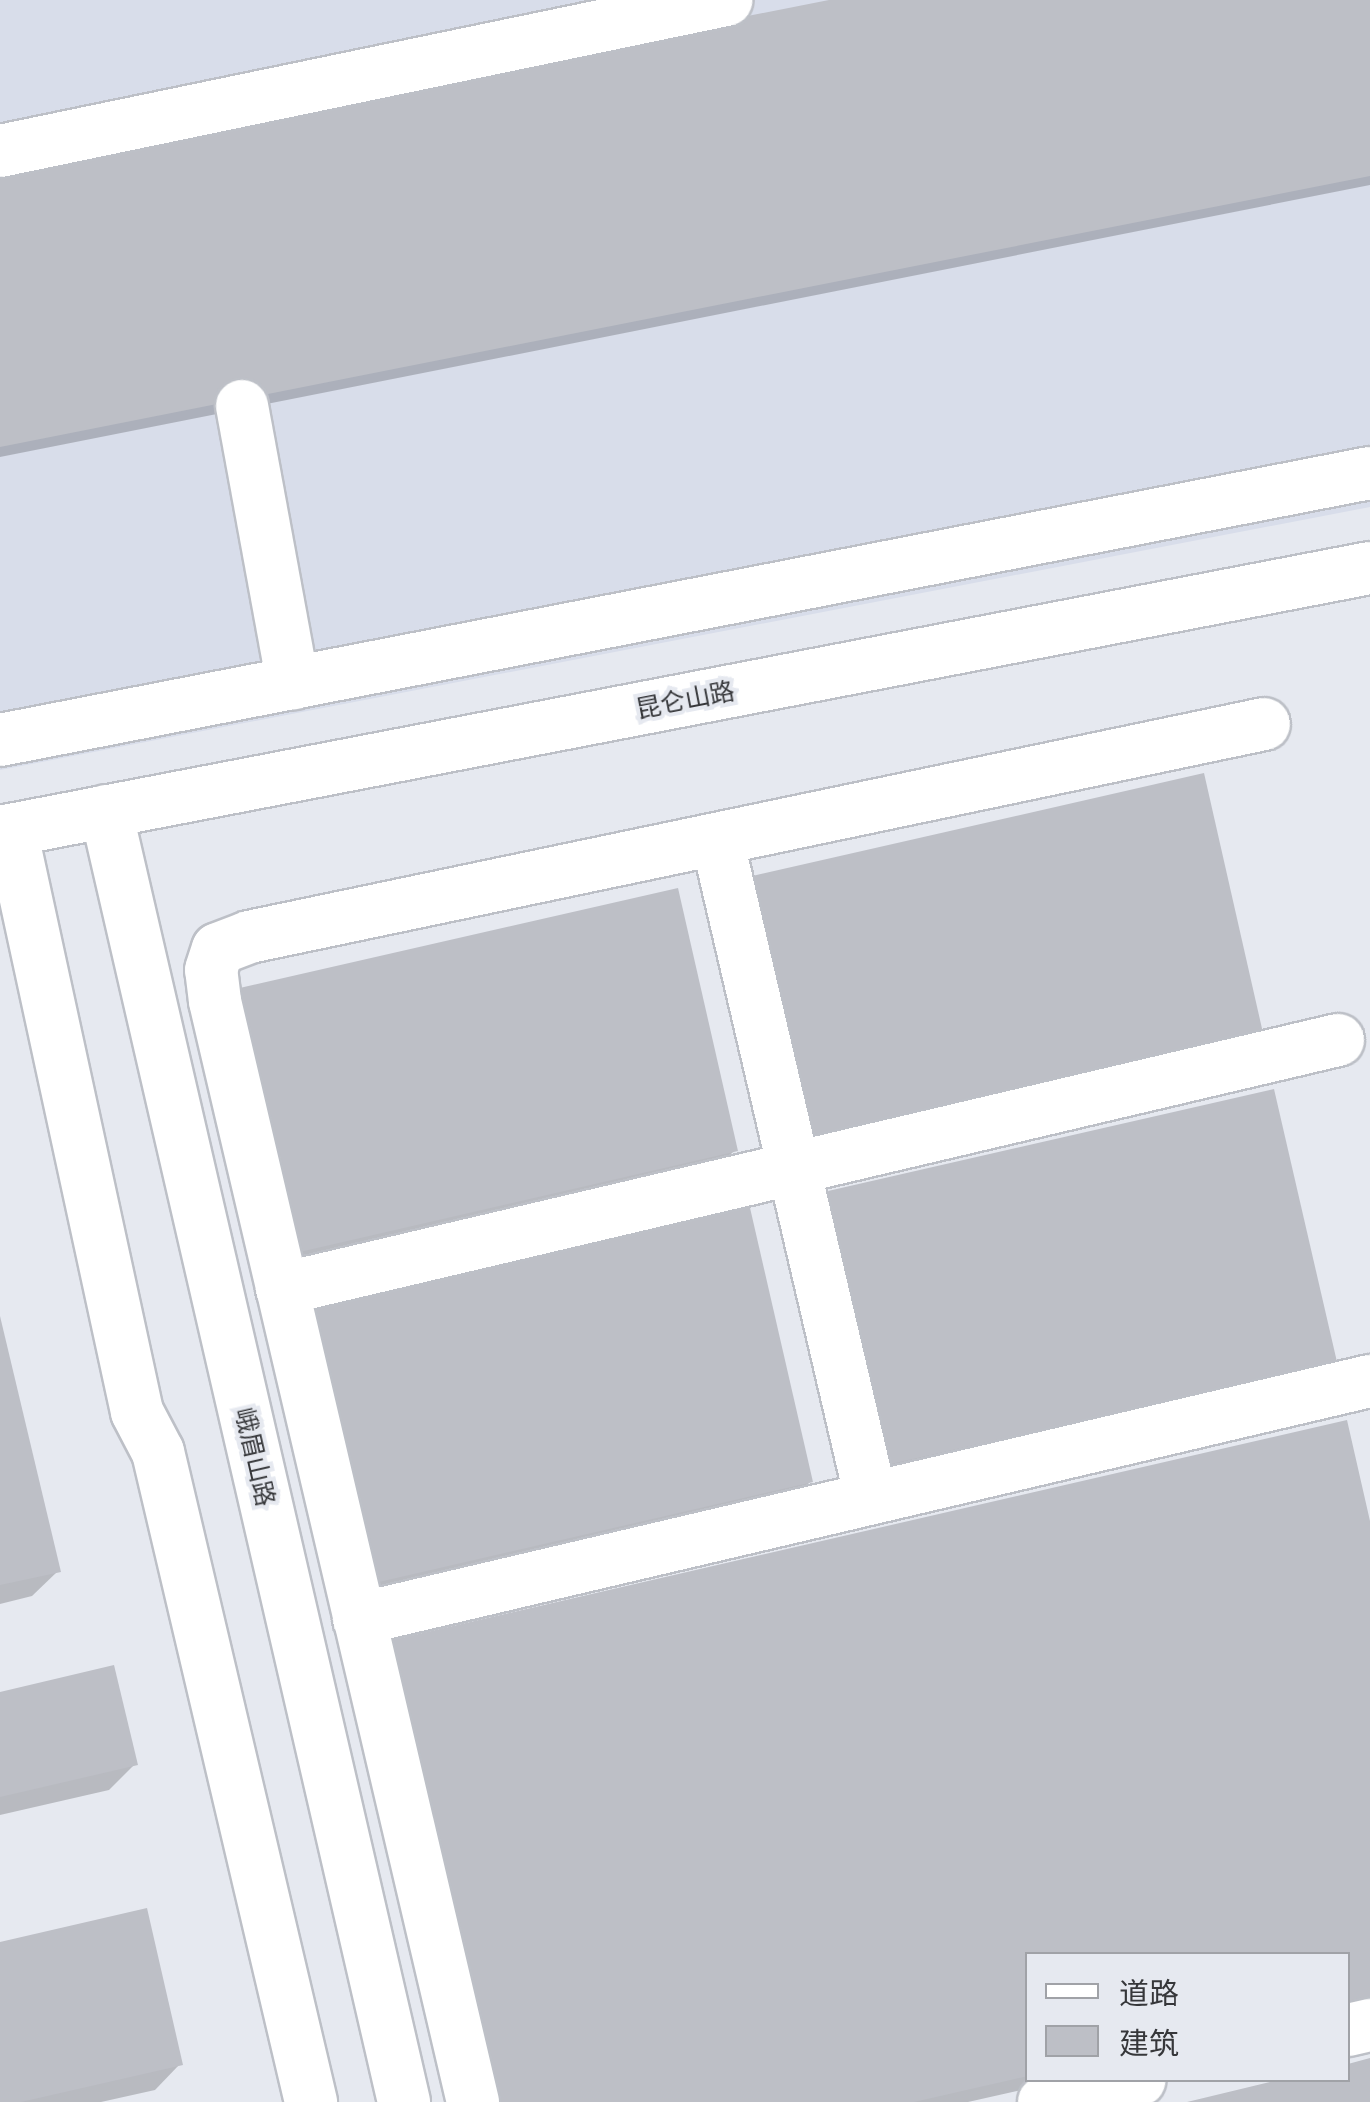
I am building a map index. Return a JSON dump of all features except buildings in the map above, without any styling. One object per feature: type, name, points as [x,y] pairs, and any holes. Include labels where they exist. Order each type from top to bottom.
[{"type":"street","points":[[0,151],[726,0]]},
{"type":"street","points":[[242,406],[293,683]]},
{"type":"street","points":[[0,740],[1370,473]]},
{"type":"street","name":"昆仑山路","points":[[5,831],[1370,568]]},
{"type":"street","points":[[472,2102],[214,1001],[211,970],[218,950],[249,937],[1264,724]]},
{"type":"street","name":"峨眉山路","points":[[106,812],[404,2102]]},
{"type":"street","points":[[5,831],[137,1412],[158,1452],[311,2102]]},
{"type":"street","points":[[717,839],[871,1498]]},
{"type":"street","points":[[282,1288],[1338,1040]]},
{"type":"street","points":[[359,1619],[1370,1381]]},
{"type":"street","points":[[1044,2102],[1130,2082]]},
{"type":"shaded area","points":[[0,0],[1370,0],[1370,507],[0,770]]}]
